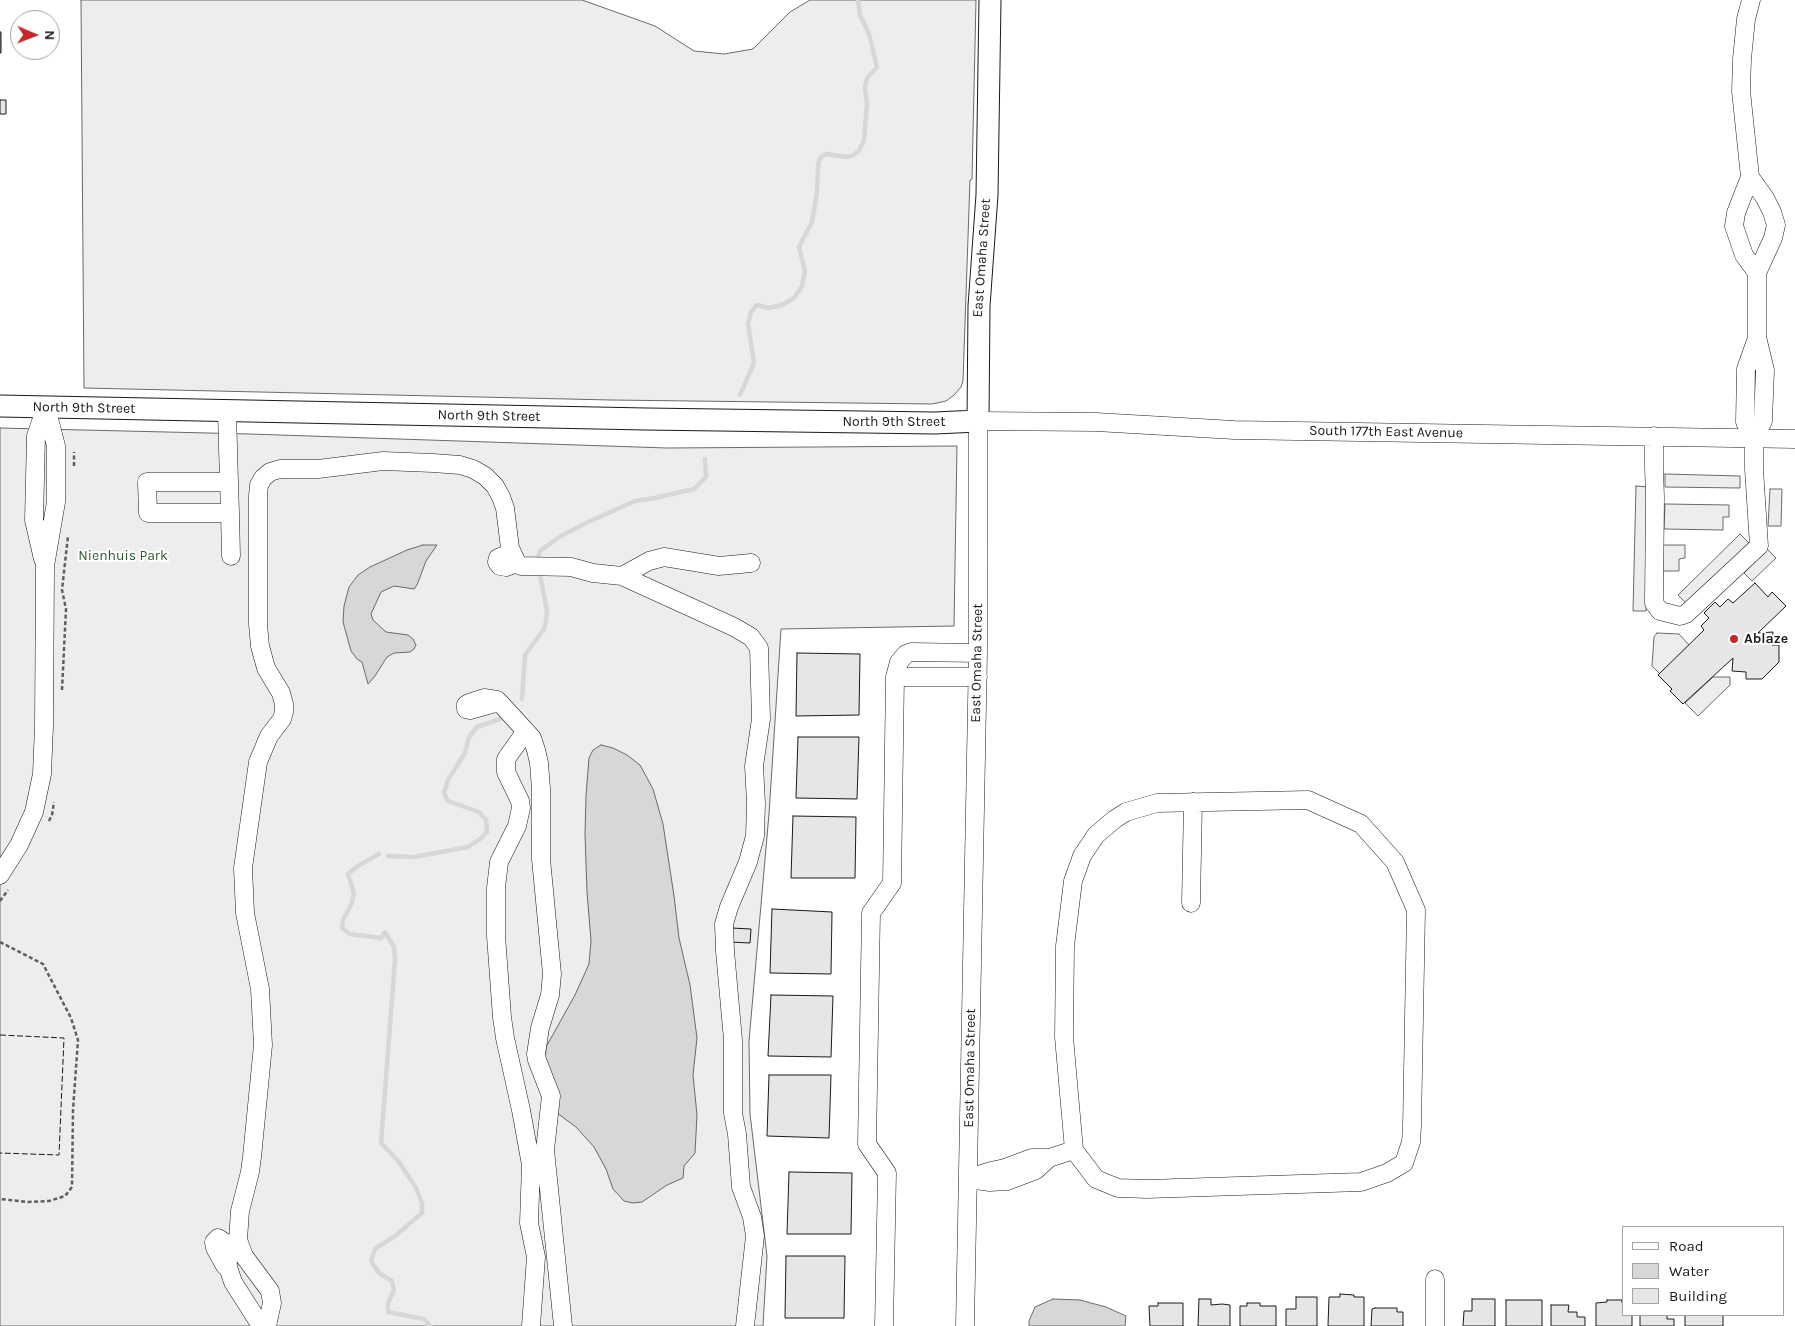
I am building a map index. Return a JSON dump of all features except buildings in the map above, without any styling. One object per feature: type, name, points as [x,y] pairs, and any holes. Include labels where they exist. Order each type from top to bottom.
[{"type":"main road","name":"East Omaha Street","points":[[978,421],[979,306],[987,195],[990,0]]},
{"type":"main road","name":"North 9th Street","points":[[0,406],[227,412],[935,423],[978,421]]},
{"type":"street","points":[[1752,0],[1746,19],[1741,91],[1750,177],[1736,213],[1734,226],[1744,255],[1757,273]]},
{"type":"street","points":[[1654,436],[1654,603],[1660,611],[1673,615],[1686,614],[1759,546],[1754,438],[1763,421],[1765,370],[1757,336],[1757,273],[1773,238],[1776,225],[1765,198],[1750,177]]},
{"type":"street","points":[[1754,438],[1745,422],[1746,369],[1757,336]]},
{"type":"street","points":[[1746,383],[1764,384]]},
{"type":"street","points":[[0,875],[19,845],[34,812],[42,774],[45,566],[34,520],[36,436],[46,407]]},
{"type":"street","points":[[227,412],[231,556]]},
{"type":"street","name":"South 177th East Avenue","points":[[978,421],[1096,422],[1234,430],[1795,438]]},
{"type":"street","name":"East Omaha Street","points":[[965,1326],[978,677],[978,421]]},
{"type":"street","points":[[267,1326],[272,1303],[270,1291],[244,1256],[238,1240],[240,1211],[252,1157],[263,1045],[260,988],[245,913],[243,868],[258,762],[269,736],[282,719],[284,712],[281,693],[266,668],[260,646],[258,624],[259,485],[270,472],[280,469],[318,469],[371,462],[433,462],[473,469],[486,476],[501,496],[514,557],[521,566],[570,567],[593,573],[622,576],[734,627],[751,637],[759,648],[762,719],[754,766],[755,836],[748,862],[724,924],[732,1034],[733,1113],[741,1187],[752,1217],[755,1236],[745,1326]]},
{"type":"street","points":[[229,482],[147,482],[147,490],[148,513],[230,513]]},
{"type":"street","points":[[622,576],[649,562],[664,557],[719,566],[751,563]]},
{"type":"street","points":[[884,1326],[887,1173],[867,1144],[870,913],[892,883],[895,676],[899,662],[906,654],[912,652],[978,653]]},
{"type":"street","points":[[940,653],[940,676]]},
{"type":"street","points":[[895,676],[978,677]]},
{"type":"street","points":[[501,704],[532,738],[536,750],[540,777],[541,859],[552,979],[550,995],[540,1028],[536,1054],[552,1096],[546,1150],[563,1326]]},
{"type":"street","points":[[526,731],[506,759],[506,772],[520,801],[521,808],[518,826],[499,862],[496,888],[496,936],[505,1038],[531,1164],[529,1222],[536,1257],[532,1326]]},
{"type":"street","points":[[1308,800],[1361,824],[1395,862],[1416,910],[1411,1142],[1404,1163],[1387,1173],[1361,1182],[1147,1189],[1118,1188],[1096,1179],[1074,1150],[1067,1081],[1064,1024],[1065,946],[1076,871],[1082,856],[1096,835],[1126,812],[1156,803],[1308,800]]},
{"type":"street","points":[[1191,904],[1193,802]]},
{"type":"street","points":[[968,1178],[1032,1158],[1049,1158],[1074,1150]]},
{"type":"street","points":[[225,1266],[215,1248],[214,1242],[218,1238],[227,1244],[228,1267],[232,1282],[261,1326]]},
{"type":"street","points":[[1435,1279],[1435,1326]]},
{"type":"path","points":[[0,942],[43,964],[71,1018],[78,1040],[73,1110],[72,1187],[65,1196],[49,1201],[28,1202],[0,1199]]},
{"type":"shaded area","points":[[81,0],[582,0],[655,26],[694,51],[724,54],[753,49],[790,12],[810,0],[976,0],[972,179],[970,180],[963,381],[961,387],[946,401],[932,404],[611,400],[84,388]]},
{"type":"shaded area","points":[[0,428],[667,448],[957,446],[954,626],[781,629],[769,814],[749,1041],[750,1114],[767,1256],[763,1326],[0,1326]]},
{"type":"shaded area","points":[[1665,474],[1740,476],[1740,488],[1665,487]]},
{"type":"shaded area","points":[[1636,486],[1649,487],[1646,611],[1633,611]]},
{"type":"shaded area","points":[[1770,489],[1782,489],[1781,526],[1768,526]]},
{"type":"shaded area","points":[[1665,504],[1729,505],[1729,517],[1723,517],[1723,530],[1664,529]]},
{"type":"shaded area","points":[[1740,534],[1749,543],[1687,604],[1678,595]]},
{"type":"shaded area","points":[[1663,545],[1685,545],[1685,558],[1679,559],[1679,571],[1663,571]]},
{"type":"shaded area","points":[[1767,549],[1776,558],[1752,581],[1744,573]]},
{"type":"shaded area","points":[[1657,633],[1679,634],[1689,645],[1660,674],[1652,666],[1654,637]]},
{"type":"shaded area","points":[[1713,677],[1730,677],[1730,685],[1698,716],[1685,703]]},
{"type":"water","points":[[423,545],[437,545],[426,561],[414,589],[394,586],[381,592],[371,614],[373,620],[386,632],[408,635],[416,645],[410,652],[394,653],[387,657],[368,684],[362,662],[351,651],[343,622],[344,606],[349,587],[358,575],[370,567],[407,550]]},
{"type":"water","points":[[601,745],[613,748],[627,755],[640,765],[653,789],[663,824],[679,938],[690,985],[697,1038],[693,1075],[697,1115],[695,1153],[684,1166],[683,1178],[667,1185],[642,1202],[633,1203],[624,1201],[613,1189],[606,1169],[594,1147],[576,1127],[557,1113],[545,1065],[546,1047],[575,995],[589,964],[591,941],[585,834],[586,796],[589,758],[593,750]]},
{"type":"water","points":[[1053,1299],[1080,1300],[1106,1307],[1126,1316],[1125,1326],[1029,1326],[1029,1321],[1035,1307]]},
{"type":"waterway","points":[[740,395],[754,363],[748,324],[751,312],[757,305],[768,308],[782,305],[794,298],[802,286],[805,271],[799,247],[812,222],[820,158],[826,154],[852,156],[859,151],[864,140],[867,104],[865,88],[867,78],[877,67],[869,34],[860,15],[858,0]]},
{"type":"waterway","points":[[538,558],[540,551],[561,536],[635,501],[694,489],[706,477],[705,459]]},
{"type":"waterway","points":[[522,699],[525,655],[544,629],[546,622],[547,611],[540,575]]},
{"type":"waterway","points":[[388,856],[414,857],[468,847],[487,832],[486,820],[479,812],[448,801],[444,793],[448,780],[465,753],[469,737],[477,727],[503,718]]},
{"type":"waterway","points":[[379,854],[348,874],[354,893],[352,903],[343,920],[342,928],[350,934],[381,938],[385,932],[394,947],[395,960],[381,1143],[399,1162],[416,1188],[422,1203],[422,1213],[395,1236],[375,1249],[371,1261],[379,1273],[392,1281],[394,1290],[388,1303],[388,1312],[424,1319],[430,1326]]},
{"type":"fence","points":[[0,1035],[64,1038],[59,1155],[0,1153]]},
{"type":"place","name":"Ablaze","points":[[1734,639]]},
{"type":"park label","name":"Nienhuis Park","points":[[123,556]]}]
